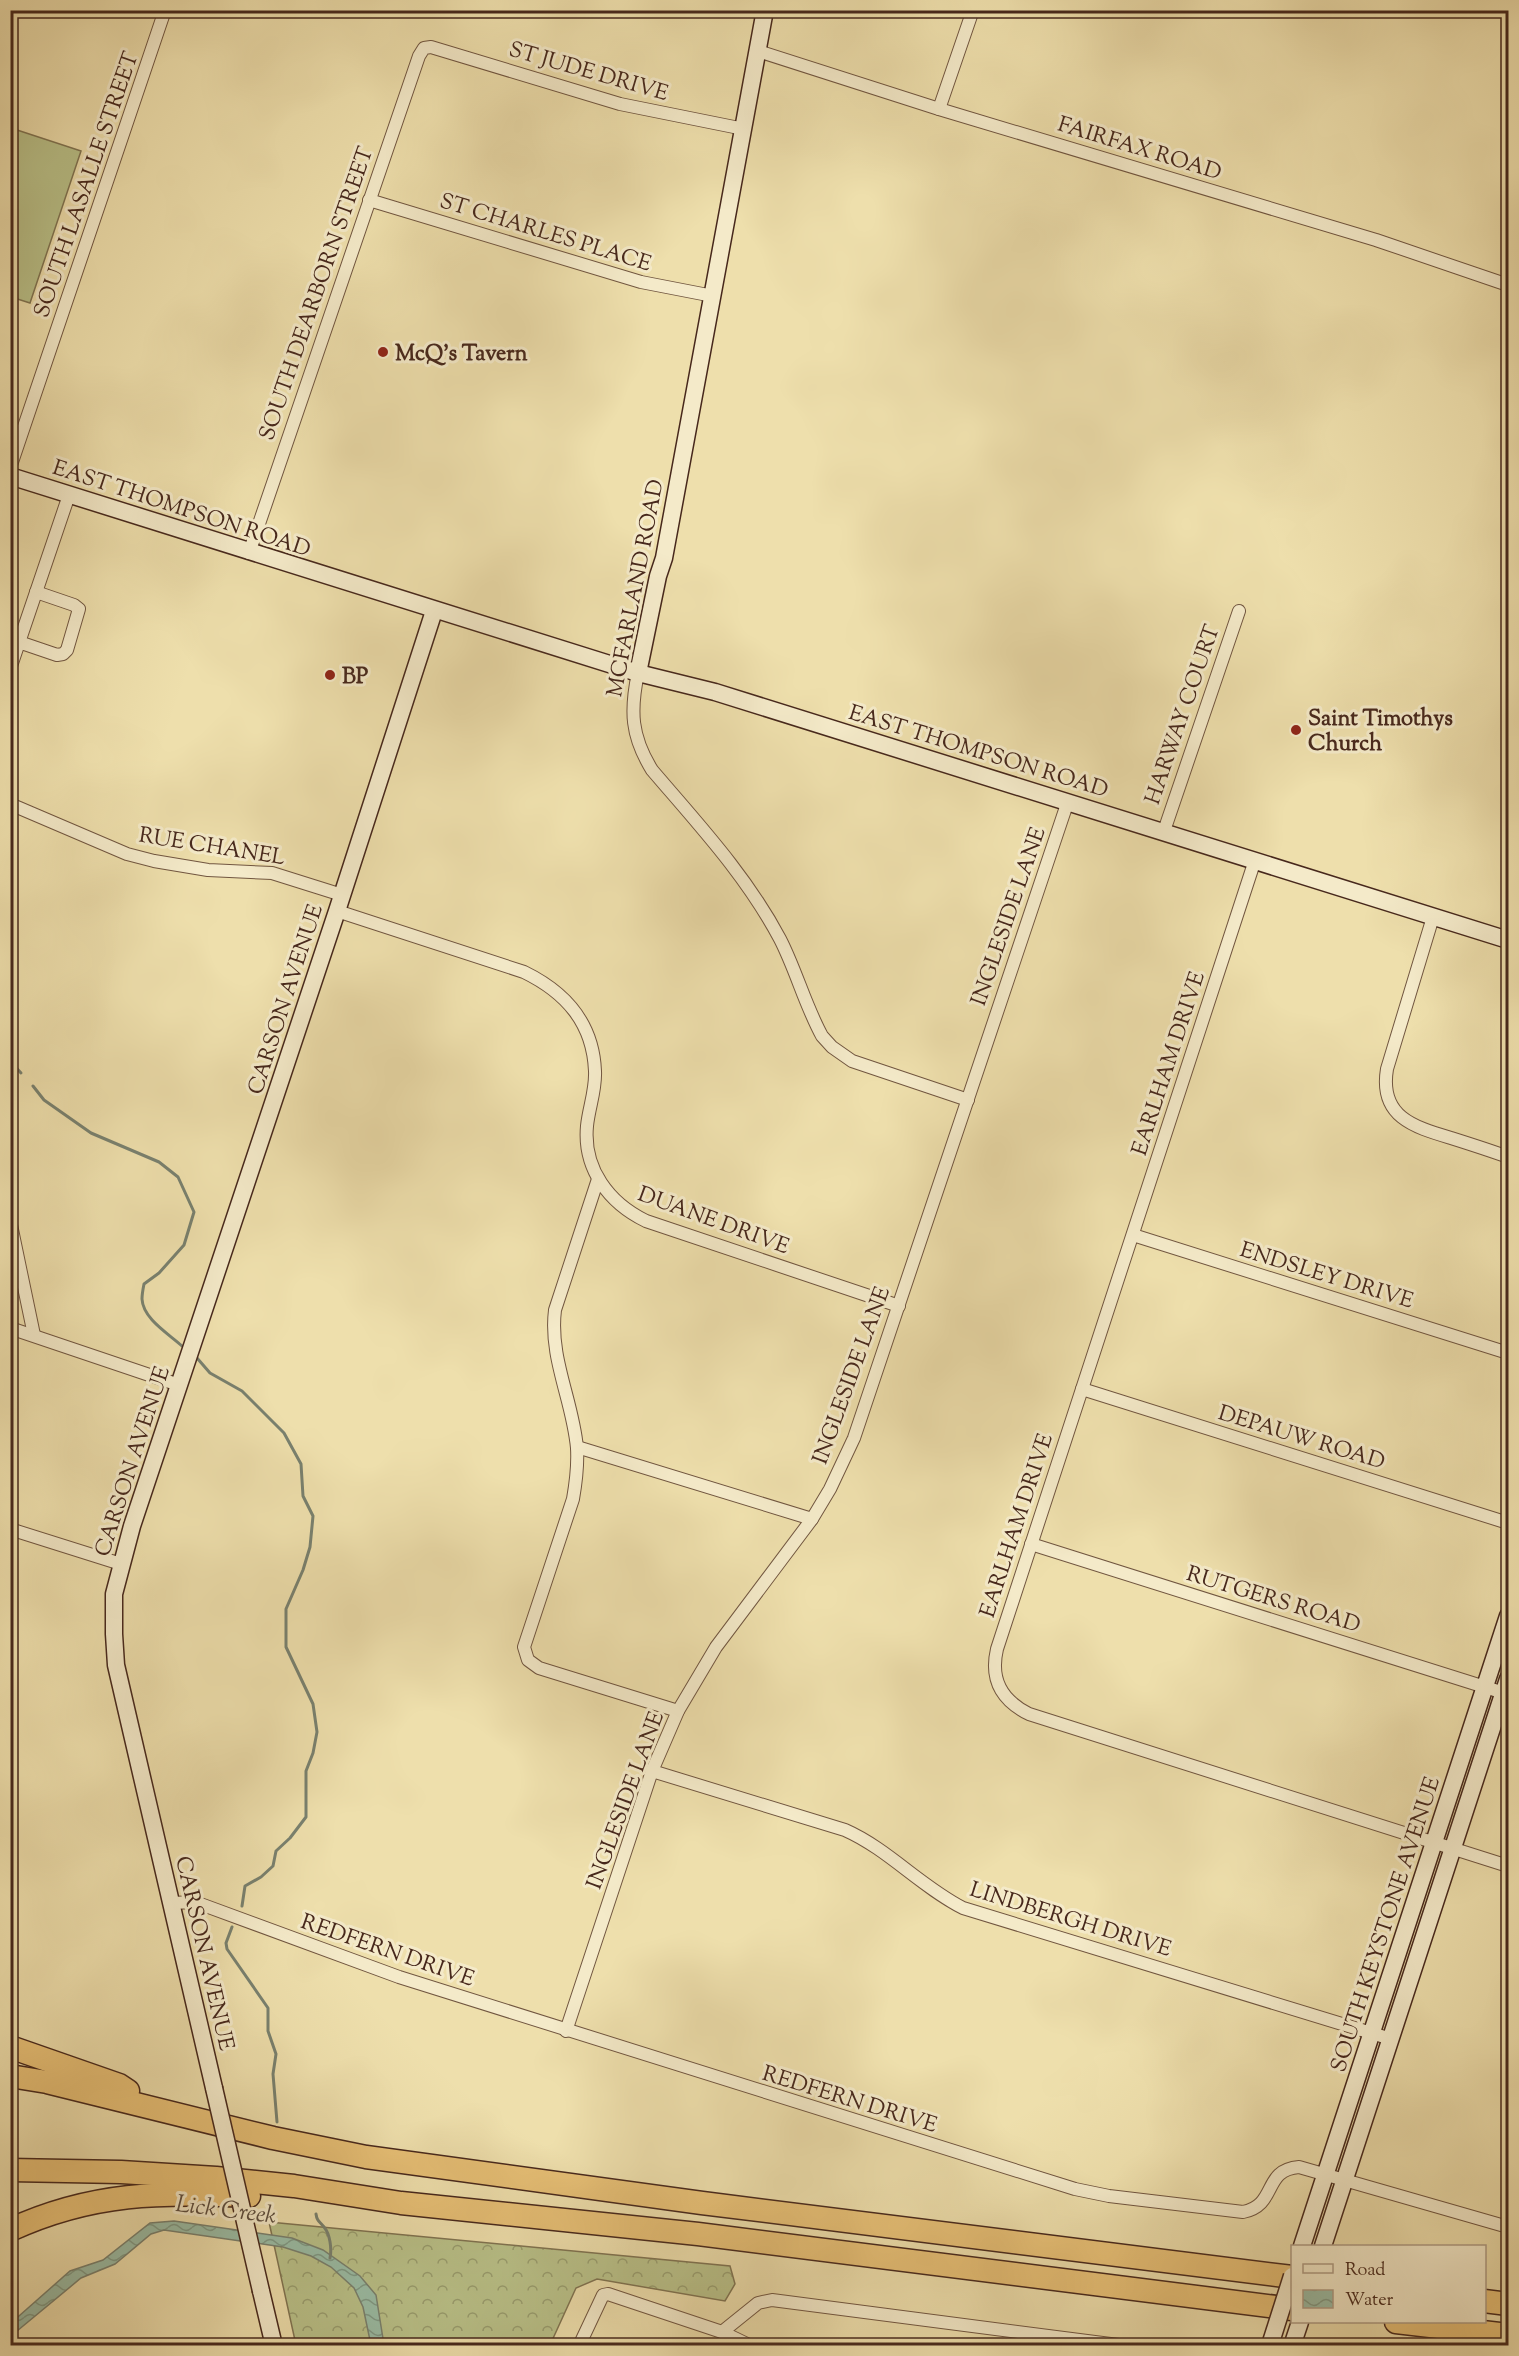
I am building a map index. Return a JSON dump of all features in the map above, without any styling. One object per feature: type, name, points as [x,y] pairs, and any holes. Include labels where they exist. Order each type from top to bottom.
[{"type":"highway","points":[[10,2047],[119,2085],[166,2112]]},
{"type":"highway","points":[[10,2076],[47,2082],[304,2146],[420,2165],[824,2219],[1291,2277]]},
{"type":"highway","points":[[10,2170],[121,2172],[294,2186],[401,2203],[698,2234],[1291,2309]]},
{"type":"highway","points":[[10,2230],[65,2208],[108,2198],[145,2194],[205,2194],[401,2203]]},
{"type":"highway","points":[[1486,2301],[1509,2304]]},
{"type":"highway","points":[[1405,2323],[1509,2335]]},
{"type":"main road","name":"MCFARLAND ROAD","points":[[638,674],[658,576],[664,558],[765,10]]},
{"type":"main road","name":"EAST THOMPSON ROAD","points":[[10,476],[434,611],[638,674],[715,692],[1509,940]]},
{"type":"main road","name":"CARSON AVENUE","points":[[274,2346],[116,1665],[114,1594],[121,1564],[179,1384],[337,912],[434,611]]},
{"type":"main road","name":"SOUTH KEYSTONE AVENUE","points":[[1303,2244],[1509,1616]]},
{"type":"main road","name":"SOUTH KEYSTONE AVENUE","points":[[1324,2245],[1506,1686]]},
{"type":"main road","points":[[1271,2344],[1291,2283]]},
{"type":"main road","points":[[1292,2345],[1300,2323]]},
{"type":"street","points":[[939,109],[973,10]]},
{"type":"street","name":"SOUTH LASALLE STREET","points":[[10,468],[163,16]]},
{"type":"street","name":"ST JUDE DRIVE","points":[[424,48],[431,47],[645,111],[744,129]]},
{"type":"street","name":"SOUTH DEARBORN STREET","points":[[249,553],[418,56],[424,48]]},
{"type":"street","name":"FAIRFAX ROAD","points":[[758,51],[939,109],[1376,240],[1509,285]]},
{"type":"street","name":"ST CHARLES PLACE","points":[[369,200],[641,282],[712,296]]},
{"type":"street","points":[[10,669],[15,640],[36,592],[69,495]]},
{"type":"street","points":[[15,640],[57,655],[67,650],[79,609],[74,604],[36,592]]},
{"type":"street","name":"HARWAY COURT","points":[[1164,831],[1239,611]]},
{"type":"street","name":"MCFARLAND ROAD","points":[[638,674],[633,698],[633,720],[644,757],[652,770],[715,841],[764,910],[780,940],[822,1036],[832,1047],[852,1061],[968,1100]]},
{"type":"street","name":"INGLESIDE LANE","points":[[566,2031],[652,1771],[678,1711],[716,1647],[812,1519],[830,1489],[854,1438],[1068,801]]},
{"type":"street","name":"RUE CHANEL","points":[[10,804],[127,854],[208,870],[272,873],[342,895]]},
{"type":"street","name":"EARLHAM DRIVE","points":[[1256,860],[1031,1544],[995,1659],[995,1674],[1000,1688],[1015,1707],[1029,1714],[1509,1866]]},
{"type":"street","name":"DUANE DRIVE","points":[[337,912],[524,972],[546,983],[572,1007],[587,1033],[594,1057],[595,1086],[586,1137],[589,1156],[598,1179],[616,1203],[628,1212],[646,1221],[899,1306]]},
{"type":"street","points":[[1433,917],[1387,1069],[1388,1095],[1394,1109],[1413,1126],[1509,1157]]},
{"type":"street","points":[[598,1179],[555,1310],[554,1320],[554,1344],[577,1447],[578,1468],[573,1499],[524,1647],[527,1657],[533,1665],[539,1668],[678,1711]]},
{"type":"street","points":[[10,1220],[34,1335]]},
{"type":"street","name":"ENDSLEY DRIVE","points":[[1133,1235],[1509,1353]]},
{"type":"street","points":[[10,1328],[179,1384]]},
{"type":"street","name":"DEPAUW ROAD","points":[[1082,1389],[1509,1523]]},
{"type":"street","points":[[577,1447],[812,1519]]},
{"type":"street","points":[[10,1529],[121,1564]]},
{"type":"street","name":"RUTGERS ROAD","points":[[1031,1544],[1485,1687],[1506,1686]]},
{"type":"street","name":"LINDBERGH DRIVE","points":[[652,1771],[845,1830],[868,1841],[938,1894],[963,1908],[1391,2039]]},
{"type":"street","name":"REDFERN DRIVE","points":[[172,1903],[195,1902],[399,1977],[1075,2189],[1109,2196],[1244,2212],[1260,2205],[1279,2173],[1288,2168],[1299,2167],[1508,2224]]},
{"type":"street","points":[[579,2346],[603,2295],[611,2294],[722,2332],[751,2346]]},
{"type":"street","points":[[722,2332],[758,2303],[772,2300],[1126,2346]]},
{"type":"green space","points":[[11,128],[81,151],[30,303],[11,297]]},
{"type":"green space","points":[[269,2222],[730,2266],[735,2284],[725,2301],[597,2279],[576,2288],[550,2345],[296,2345]]},
{"type":"water","name":"Lick Creek","points":[[174,2221],[292,2238],[323,2250],[360,2276],[376,2295],[384,2345],[371,2345],[363,2307],[354,2288],[331,2267],[311,2256],[283,2247],[164,2230],[151,2234],[115,2264],[81,2278],[11,2336],[11,2323],[70,2271],[103,2260],[150,2223]]},
{"type":"waterway","points":[[10,1061],[21,1073]]},
{"type":"waterway","points":[[33,1086],[44,1100],[91,1133],[159,1162],[178,1177],[194,1212],[184,1245],[159,1273],[144,1284],[142,1299],[143,1306],[152,1319],[182,1346]]},
{"type":"waterway","points":[[197,1358],[210,1373],[242,1391],[284,1433],[301,1464],[303,1496],[313,1516],[310,1547],[286,1609],[286,1647],[313,1704],[317,1732],[313,1753],[306,1771],[306,1817],[290,1838],[276,1851],[273,1866],[261,1877],[245,1886],[242,1906]]},
{"type":"waterway","points":[[232,1927],[226,1943],[227,1949],[268,2008],[268,2031],[276,2054],[273,2074],[277,2122]]},
{"type":"waterway","points":[[316,2214],[329,2238],[330,2258]]},
{"type":"place","name":"McQ's Tavern","points":[[383,352]]},
{"type":"place","name":"BP","points":[[330,675]]},
{"type":"place","name":"Saint Timothys Church","points":[[1296,730]]}]
